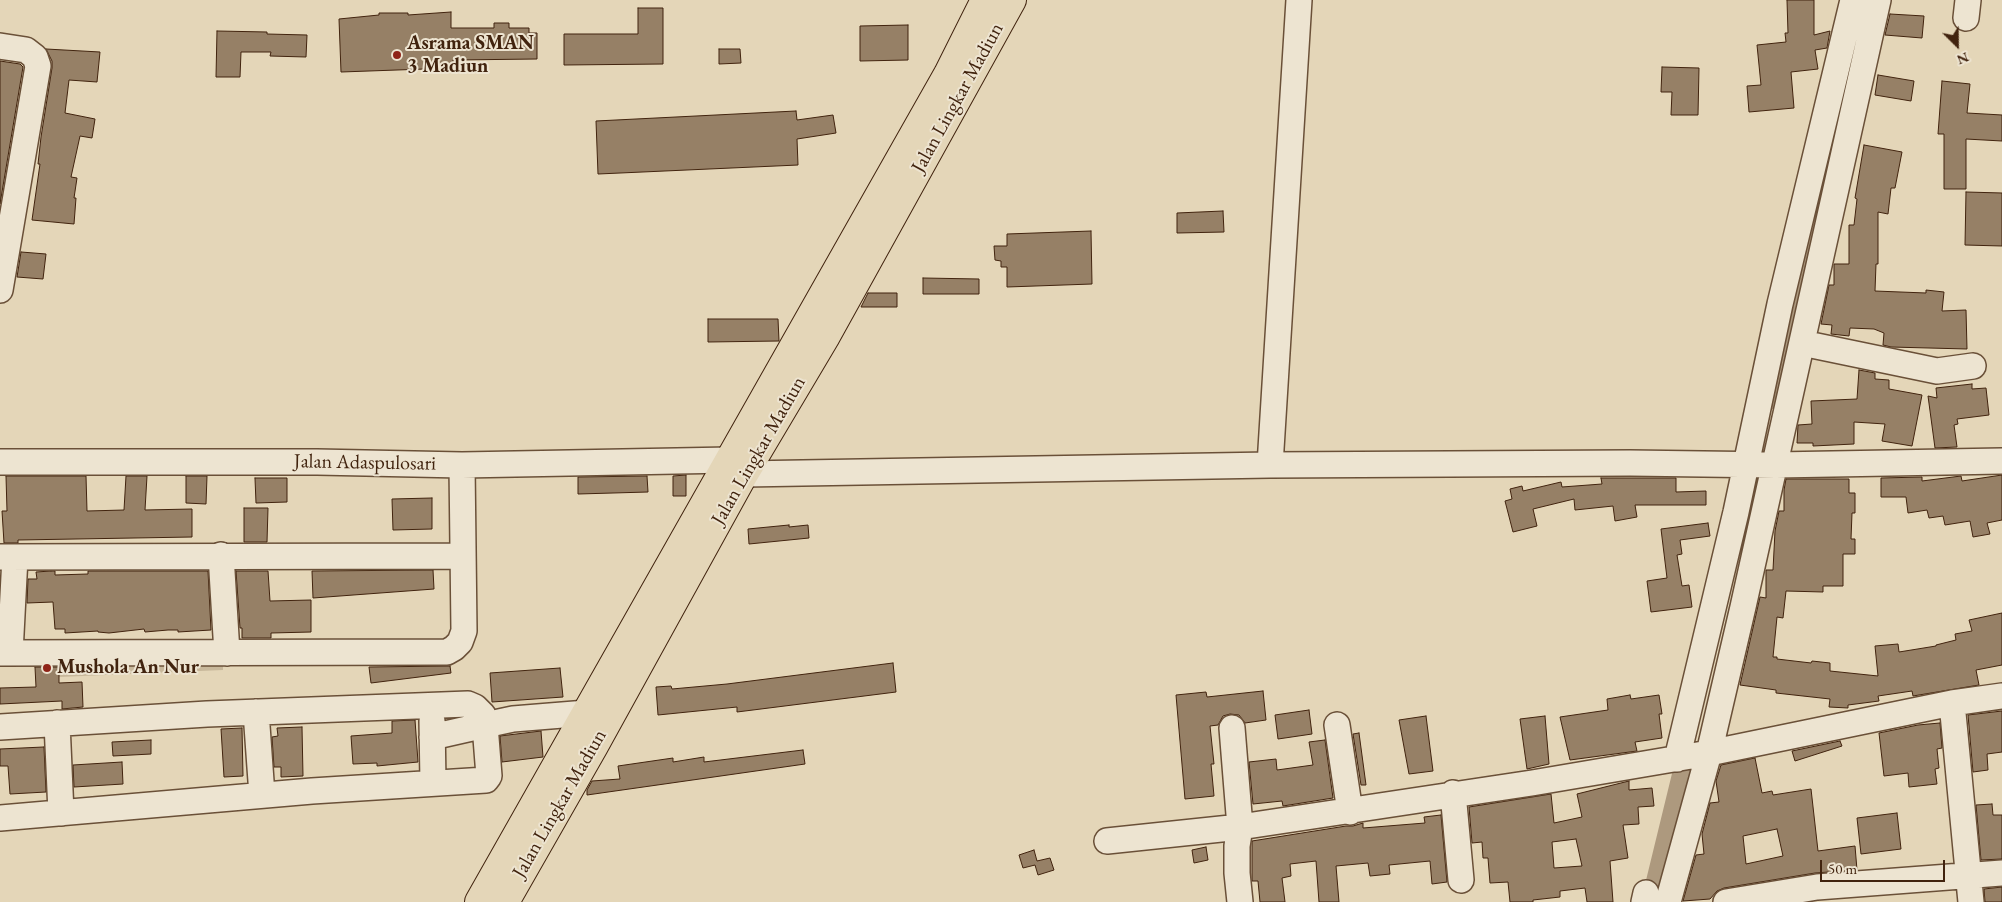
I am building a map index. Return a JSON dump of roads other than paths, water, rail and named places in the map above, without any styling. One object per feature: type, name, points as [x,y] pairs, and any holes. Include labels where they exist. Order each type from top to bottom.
[{"type":"main road","name":"Jalan Lingkar Madiun","points":[[505,902],[594,746],[737,467],[948,74],[985,0]]},
{"type":"main road","name":"Jalan Lingkar Madiun","points":[[479,902],[587,713],[737,467],[826,336],[1012,0]]},
{"type":"street","points":[[1270,465],[1299,0]]},
{"type":"street","points":[[1652,899],[1692,756],[1760,465],[1780,304],[1853,0]]},
{"type":"street","points":[[1692,756],[1729,539],[1760,465],[1802,343],[1878,0]]},
{"type":"street","points":[[0,46],[26,50],[35,57],[38,66],[0,290]]},
{"type":"street","points":[[1802,343],[1937,371],[1973,366]]},
{"type":"street","name":"Jalan Adaspulosari","points":[[0,462],[317,462],[737,467],[1620,463],[1760,465],[2002,461]]},
{"type":"street","points":[[462,465],[464,631],[460,642],[447,652],[5,653],[7,557],[462,556]]},
{"type":"street","points":[[221,556],[227,653]]},
{"type":"street","points":[[1108,841],[1240,827],[1350,812],[1454,793],[1532,783],[1692,756],[1952,703],[2002,696]]},
{"type":"street","points":[[1952,703],[1971,902]]},
{"type":"street","points":[[0,727],[256,712],[468,704],[475,707],[483,715],[489,776],[488,779],[262,795],[0,818]]},
{"type":"street","points":[[432,706],[433,783]]},
{"type":"street","points":[[256,712],[262,795]]},
{"type":"street","points":[[432,737],[513,718],[587,713]]},
{"type":"street","points":[[57,723],[62,813]]},
{"type":"street","points":[[1337,726],[1350,812]]},
{"type":"street","points":[[1232,728],[1240,827],[1237,873],[1240,902]]},
{"type":"street","points":[[1454,793],[1461,880]]},
{"type":"street","points":[[1726,902],[1817,887],[2002,872]]},
{"type":"waterway","points":[[1772,400],[1832,151]]},
{"type":"waterway","points":[[1650,902],[1688,746]]},
{"type":"place","name":"Asrama SMAN 3 Madiun","points":[[397,55]]},
{"type":"place","name":"Mushola An Nur","points":[[47,668]]}]
